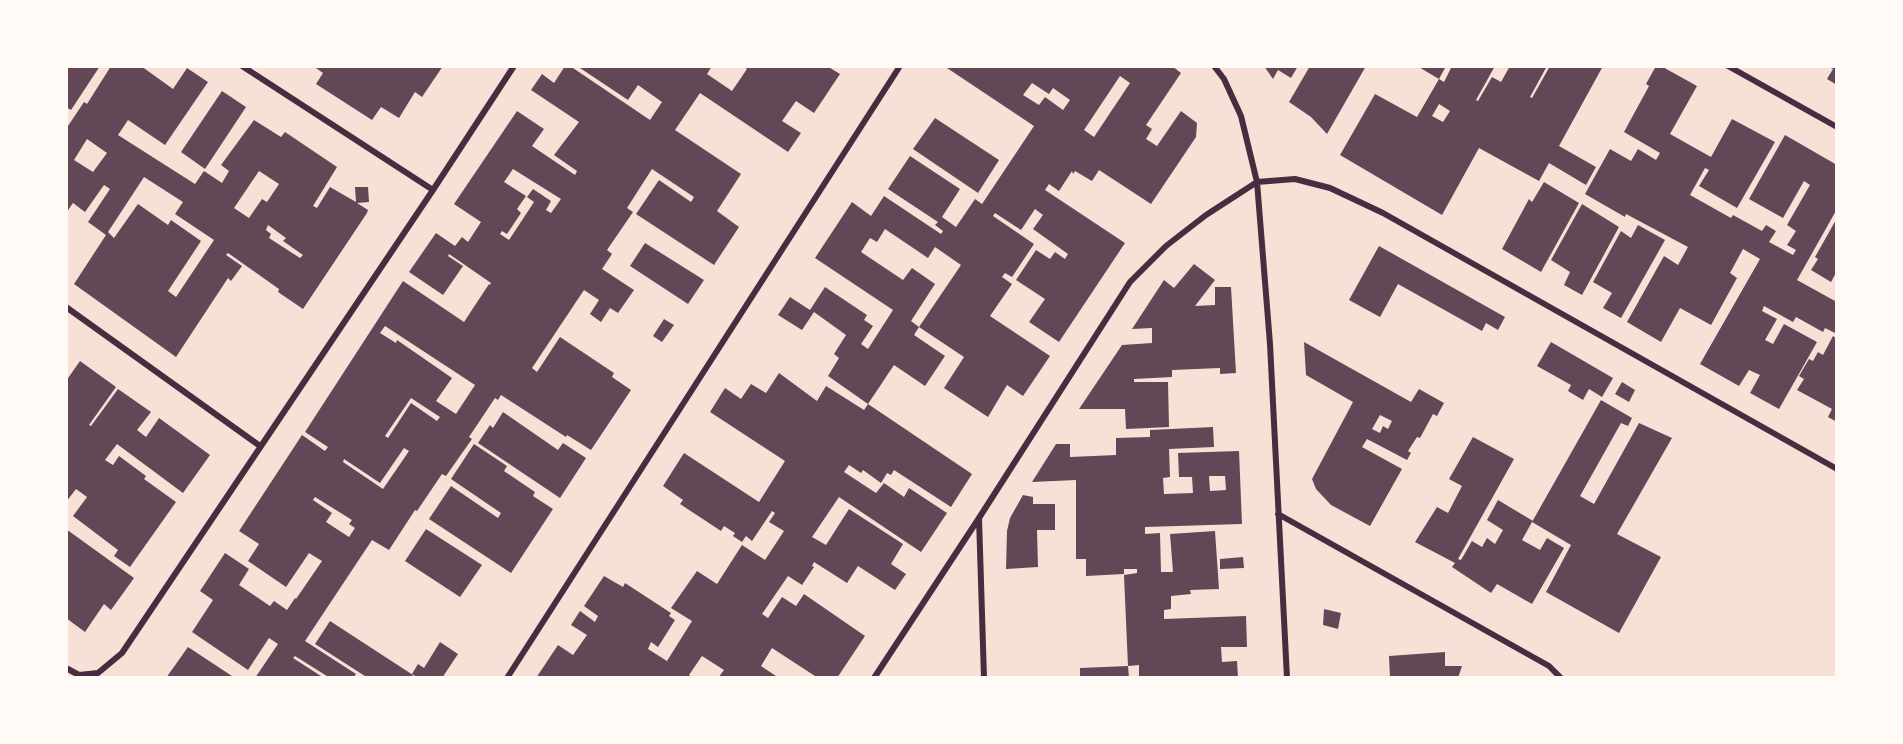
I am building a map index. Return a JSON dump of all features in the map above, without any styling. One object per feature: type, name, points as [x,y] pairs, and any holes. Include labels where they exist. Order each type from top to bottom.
[{"type":"street","points":[[242,66],[433,190]]},
{"type":"street","points":[[66,668],[79,675],[98,673],[122,653],[514,66]]},
{"type":"street","points":[[507,678],[900,66]]},
{"type":"street","points":[[1214,66],[1224,79],[1241,116],[1257,182],[1270,344],[1287,678]]},
{"type":"street","points":[[1728,66],[1837,127]]},
{"type":"street","points":[[874,678],[1130,282],[1166,246],[1206,215],[1257,182],[1295,180],[1330,188],[1383,213],[1837,469]]},
{"type":"street","points":[[66,307],[260,446]]},
{"type":"street","points":[[1278,514],[1539,660],[1561,678]]},
{"type":"street","points":[[979,518],[984,678]]},
{"type":"building","points":[[66,66],[100,66],[71,110],[66,107]]},
{"type":"building","points":[[111,66],[141,66],[173,89],[187,68],[208,82],[165,145],[128,120],[118,135],[195,184],[204,171],[222,183],[229,171],[221,165],[254,120],[281,137],[285,132],[337,167],[313,206],[317,208],[330,187],[356,202],[355,187],[368,187],[369,202],[357,203],[368,210],[367,213],[303,309],[228,253],[226,255],[242,266],[231,281],[228,278],[176,357],[74,284],[106,235],[88,222],[110,189],[104,185],[85,212],[73,203],[66,213],[66,125],[68,126],[84,102],[87,104]],"holes":[[[87,139],[107,153],[93,172],[74,160]],[[259,171],[279,184],[267,202],[262,199],[249,218],[234,208]],[[144,177],[183,202],[175,214],[214,240],[176,297],[168,291],[201,241],[171,220],[168,225],[138,204],[114,238],[108,232]],[[268,225],[286,238],[283,241],[303,255],[300,258],[269,238],[271,234],[266,230]]]},
{"type":"building","points":[[313,66],[443,66],[422,97],[415,92],[399,118],[381,107],[372,120],[316,84],[323,73]]},
{"type":"building","points":[[565,66],[570,66],[650,120],[662,102],[638,85],[628,100],[577,66],[712,66],[707,74],[732,91],[747,69],[742,66],[827,66],[840,74],[814,113],[796,101],[782,121],[801,133],[788,152],[700,93],[675,130],[741,174],[717,211],[739,227],[714,265],[636,214],[659,180],[691,202],[694,197],[652,169],[627,208],[633,212],[607,250],[612,254],[602,269],[634,290],[618,313],[610,308],[601,322],[590,314],[599,300],[584,290],[532,368],[537,372],[560,337],[614,373],[612,377],[631,390],[591,450],[567,435],[566,437],[501,395],[498,400],[495,398],[469,437],[472,439],[446,476],[442,474],[417,511],[415,510],[389,550],[372,540],[305,641],[356,674],[353,678],[330,678],[295,656],[293,658],[324,678],[255,678],[278,644],[269,638],[248,670],[192,632],[213,600],[200,591],[225,553],[249,569],[239,585],[270,606],[274,601],[287,610],[296,599],[322,561],[309,553],[286,587],[248,561],[259,544],[239,531],[302,435],[325,451],[328,447],[305,432],[403,281],[464,322],[490,285],[491,283],[449,254],[448,256],[463,266],[443,295],[409,272],[436,233],[455,246],[462,237],[468,242],[481,222],[454,204],[517,111],[544,129],[532,146],[575,175],[577,171],[554,155],[579,122],[531,90],[542,74],[554,83]],"holes":[[[513,169],[561,199],[551,213],[546,210],[551,201],[533,189],[527,197],[534,202],[509,240],[500,234],[502,231],[507,234],[521,213],[517,209],[526,196],[504,182]],[[385,326],[475,385],[456,414],[436,401],[452,378],[397,340],[396,343],[380,333]],[[411,398],[440,417],[437,421],[411,403],[388,438],[385,436]],[[404,448],[409,451],[383,489],[343,462],[344,459],[380,483]],[[315,497],[352,520],[349,524],[355,528],[349,537],[326,522],[332,513],[313,500]]]},
{"type":"building","points":[[944,66],[1172,66],[1181,73],[1146,125],[1152,129],[1146,139],[1157,146],[1181,111],[1197,123],[1196,137],[1151,204],[1099,170],[1092,181],[1075,171],[1073,174],[1072,171],[1059,191],[1049,184],[1045,190],[1125,243],[1059,342],[1029,322],[1045,299],[1016,280],[1036,250],[1050,259],[1055,252],[1065,259],[1068,254],[1033,229],[1043,215],[1035,209],[1021,230],[995,213],[993,216],[1034,244],[1012,277],[1005,273],[1002,277],[1012,284],[990,316],[1050,356],[1023,396],[1007,385],[988,417],[944,388],[964,357],[919,327],[914,335],[945,356],[925,386],[894,365],[868,404],[828,376],[839,358],[834,354],[846,335],[814,312],[802,330],[778,315],[790,297],[810,310],[825,287],[867,315],[864,320],[873,326],[861,344],[868,349],[893,310],[815,258],[852,202],[871,216],[884,196],[941,234],[943,231],[935,225],[938,222],[888,189],[910,156],[960,189],[942,217],[956,227],[975,199],[982,204],[1034,126]],"holes":[[[1120,76],[1130,83],[1094,137],[1084,130]],[[1032,83],[1049,94],[1053,88],[1070,100],[1063,110],[1045,97],[1039,105],[1023,95]],[[885,229],[928,258],[935,247],[961,265],[919,327],[911,321],[935,284],[912,268],[903,280],[861,252],[870,238],[877,242]]]},
{"type":"building","points":[[1264,66],[1298,66],[1291,78],[1278,70],[1273,79]]},
{"type":"building","points":[[1310,66],[1366,66],[1327,134],[1311,117],[1289,102]]},
{"type":"building","points":[[1417,66],[1446,66],[1439,79]]},
{"type":"building","points":[[1452,66],[1495,66],[1476,100],[1478,101],[1492,77],[1501,82],[1510,66],[1547,66],[1530,97],[1532,98],[1550,66],[1603,66],[1559,146],[1596,167],[1586,185],[1549,163],[1539,181],[1479,148],[1442,215],[1340,155],[1375,94],[1417,117],[1439,79],[1444,82]],"holes":[[[1439,104],[1450,111],[1443,122],[1432,116]]]},
{"type":"building","points":[[1656,66],[1661,66],[1697,86],[1670,134],[1711,157],[1732,119],[1775,142],[1737,208],[1699,186],[1709,170],[1705,168],[1690,195],[1731,218],[1733,215],[1762,231],[1766,225],[1776,231],[1769,242],[1793,255],[1796,250],[1787,245],[1796,231],[1787,225],[1810,185],[1804,181],[1783,218],[1749,199],[1785,135],[1837,165],[1837,209],[1797,280],[1835,301],[1837,298],[1837,334],[1825,328],[1823,332],[1796,317],[1793,322],[1764,306],[1762,311],[1777,319],[1765,340],[1773,344],[1784,324],[1817,342],[1779,409],[1750,393],[1760,375],[1749,370],[1739,386],[1700,364],[1760,259],[1743,249],[1730,273],[1737,278],[1711,325],[1680,308],[1661,342],[1627,322],[1664,256],[1678,265],[1688,247],[1626,214],[1625,217],[1585,194],[1610,149],[1631,161],[1638,149],[1656,160],[1660,153],[1624,132],[1649,86],[1646,84]]},
{"type":"building","points":[[1827,66],[1837,66],[1837,85],[1827,79],[1833,69]]},
{"type":"building","points":[[222,91],[246,107],[205,169],[181,152]]},
{"type":"building","points":[[935,118],[999,160],[978,193],[913,149]]},
{"type":"building","points":[[1544,182],[1579,203],[1541,272],[1502,249],[1529,199],[1532,202]]},
{"type":"building","points":[[1582,204],[1619,227],[1582,295],[1564,285],[1570,272],[1551,260]]},
{"type":"building","points":[[1837,218],[1837,271],[1831,282],[1811,270],[1818,259],[1815,257]]},
{"type":"building","points":[[1638,225],[1665,240],[1621,318],[1603,308],[1612,293],[1593,282],[1621,231],[1631,238]]},
{"type":"building","points":[[645,243],[704,280],[688,304],[630,266]]},
{"type":"building","points":[[1379,246],[1505,317],[1498,330],[1486,323],[1482,331],[1398,284],[1380,317],[1349,300]]},
{"type":"building","points":[[1194,264],[1215,280],[1195,306],[1215,305],[1215,287],[1231,287],[1236,373],[1220,374],[1220,368],[1172,370],[1172,377],[1134,379],[1134,382],[1168,382],[1169,427],[1126,429],[1125,409],[1079,409],[1122,345],[1152,343],[1152,328],[1132,329],[1164,280],[1174,288]]},
{"type":"building","points":[[664,319],[674,325],[662,342],[653,336]]},
{"type":"building","points":[[1833,336],[1837,339],[1837,422],[1828,417],[1832,409],[1797,390],[1804,379],[1799,376],[1809,359],[1813,361],[1818,352],[1823,355]]},
{"type":"building","points":[[1304,342],[1411,402],[1419,389],[1444,403],[1437,416],[1433,414],[1420,438],[1417,437],[1408,451],[1411,453],[1407,460],[1367,439],[1362,447],[1402,469],[1370,526],[1331,505],[1316,489],[1312,479],[1353,402],[1306,375]],"holes":[[[1380,415],[1392,421],[1388,429],[1383,426],[1380,433],[1372,429]]]},
{"type":"building","points":[[1551,342],[1613,378],[1602,397],[1589,389],[1583,400],[1568,391],[1571,385],[1537,366]]},
{"type":"building","points":[[80,361],[116,387],[89,425],[91,426],[118,389],[151,412],[137,430],[146,437],[159,418],[210,455],[183,493],[117,444],[105,460],[113,465],[119,456],[146,476],[144,479],[176,502],[130,567],[114,556],[118,550],[73,516],[87,497],[76,489],[66,502],[66,381]]},
{"type":"building","points":[[779,373],[817,401],[826,386],[864,410],[868,404],[972,474],[951,507],[894,470],[891,475],[887,473],[881,483],[863,470],[861,473],[849,465],[844,472],[876,493],[884,483],[904,497],[909,488],[947,513],[921,552],[839,497],[812,537],[826,545],[849,509],[903,544],[891,564],[906,574],[895,590],[858,566],[847,583],[814,562],[812,566],[814,567],[802,585],[788,576],[762,614],[768,618],[782,597],[796,606],[804,594],[865,636],[837,678],[818,678],[772,648],[761,666],[779,678],[718,678],[724,670],[702,656],[689,675],[693,678],[536,678],[558,645],[573,655],[587,635],[571,625],[580,611],[595,622],[598,616],[584,606],[604,576],[623,587],[625,583],[671,613],[669,616],[675,620],[658,647],[651,642],[648,649],[667,661],[692,621],[671,608],[697,571],[717,584],[742,545],[765,560],[784,531],[769,522],[775,513],[772,511],[752,541],[746,536],[742,542],[733,536],[735,533],[724,526],[721,531],[680,504],[683,500],[663,486],[684,453],[759,502],[785,461],[710,412],[725,388],[741,399],[751,384],[766,393]]},
{"type":"building","points":[[1622,382],[1635,390],[1629,402],[1615,394]]},
{"type":"building","points":[[1601,400],[1632,418],[1628,426],[1621,423],[1580,496],[1594,504],[1639,423],[1672,438],[1617,534],[1661,557],[1619,633],[1546,592],[1571,545],[1532,522],[1522,540],[1540,550],[1547,538],[1564,548],[1532,604],[1497,584],[1491,593],[1452,567],[1455,563],[1415,542],[1437,507],[1448,513],[1462,486],[1449,479],[1473,437],[1514,459],[1458,559],[1461,560],[1472,541],[1482,547],[1487,538],[1495,544],[1503,530],[1487,520],[1498,500],[1533,521]]},
{"type":"building","points":[[503,412],[558,450],[563,443],[586,458],[560,498],[478,443],[490,425],[493,428]]},
{"type":"building","points":[[1213,427],[1214,447],[1169,449],[1170,477],[1163,478],[1164,494],[1193,493],[1192,477],[1179,477],[1178,453],[1239,451],[1242,524],[1145,527],[1145,534],[1160,533],[1161,572],[1173,572],[1170,534],[1215,531],[1219,589],[1190,590],[1191,594],[1171,596],[1171,609],[1164,610],[1164,619],[1246,616],[1247,647],[1221,647],[1222,662],[1237,661],[1238,678],[1139,678],[1139,665],[1128,666],[1124,576],[1137,573],[1137,569],[1124,569],[1124,574],[1086,576],[1086,559],[1076,559],[1076,480],[1032,482],[1056,444],[1070,444],[1070,457],[1116,455],[1116,438],[1150,437],[1150,430]],"holes":[[[1209,476],[1225,476],[1226,490],[1210,491]]]},
{"type":"building","points":[[474,444],[507,466],[504,471],[535,492],[533,496],[553,509],[511,573],[429,519],[451,486],[498,518],[501,513],[451,479]]},
{"type":"building","points":[[1023,495],[1033,497],[1033,504],[1055,504],[1055,530],[1037,530],[1038,567],[1006,569],[1007,531],[1010,518]]},
{"type":"building","points":[[66,529],[134,578],[111,610],[104,604],[85,632],[66,618]]},
{"type":"building","points":[[426,529],[482,565],[460,597],[405,561]]},
{"type":"building","points":[[1243,557],[1244,568],[1220,569],[1220,559]]},
{"type":"building","points":[[1324,609],[1341,613],[1338,629],[1323,625]]},
{"type":"building","points":[[330,621],[413,675],[411,678],[368,678],[315,644]]},
{"type":"building","points":[[440,642],[458,654],[442,678],[418,678],[412,674],[418,664],[424,668]]},
{"type":"building","points":[[188,647],[235,678],[166,678]]},
{"type":"building","points":[[1445,652],[1445,666],[1462,666],[1458,678],[1390,678],[1389,656]]},
{"type":"building","points":[[1128,666],[1129,678],[1080,678],[1080,668]]}]
